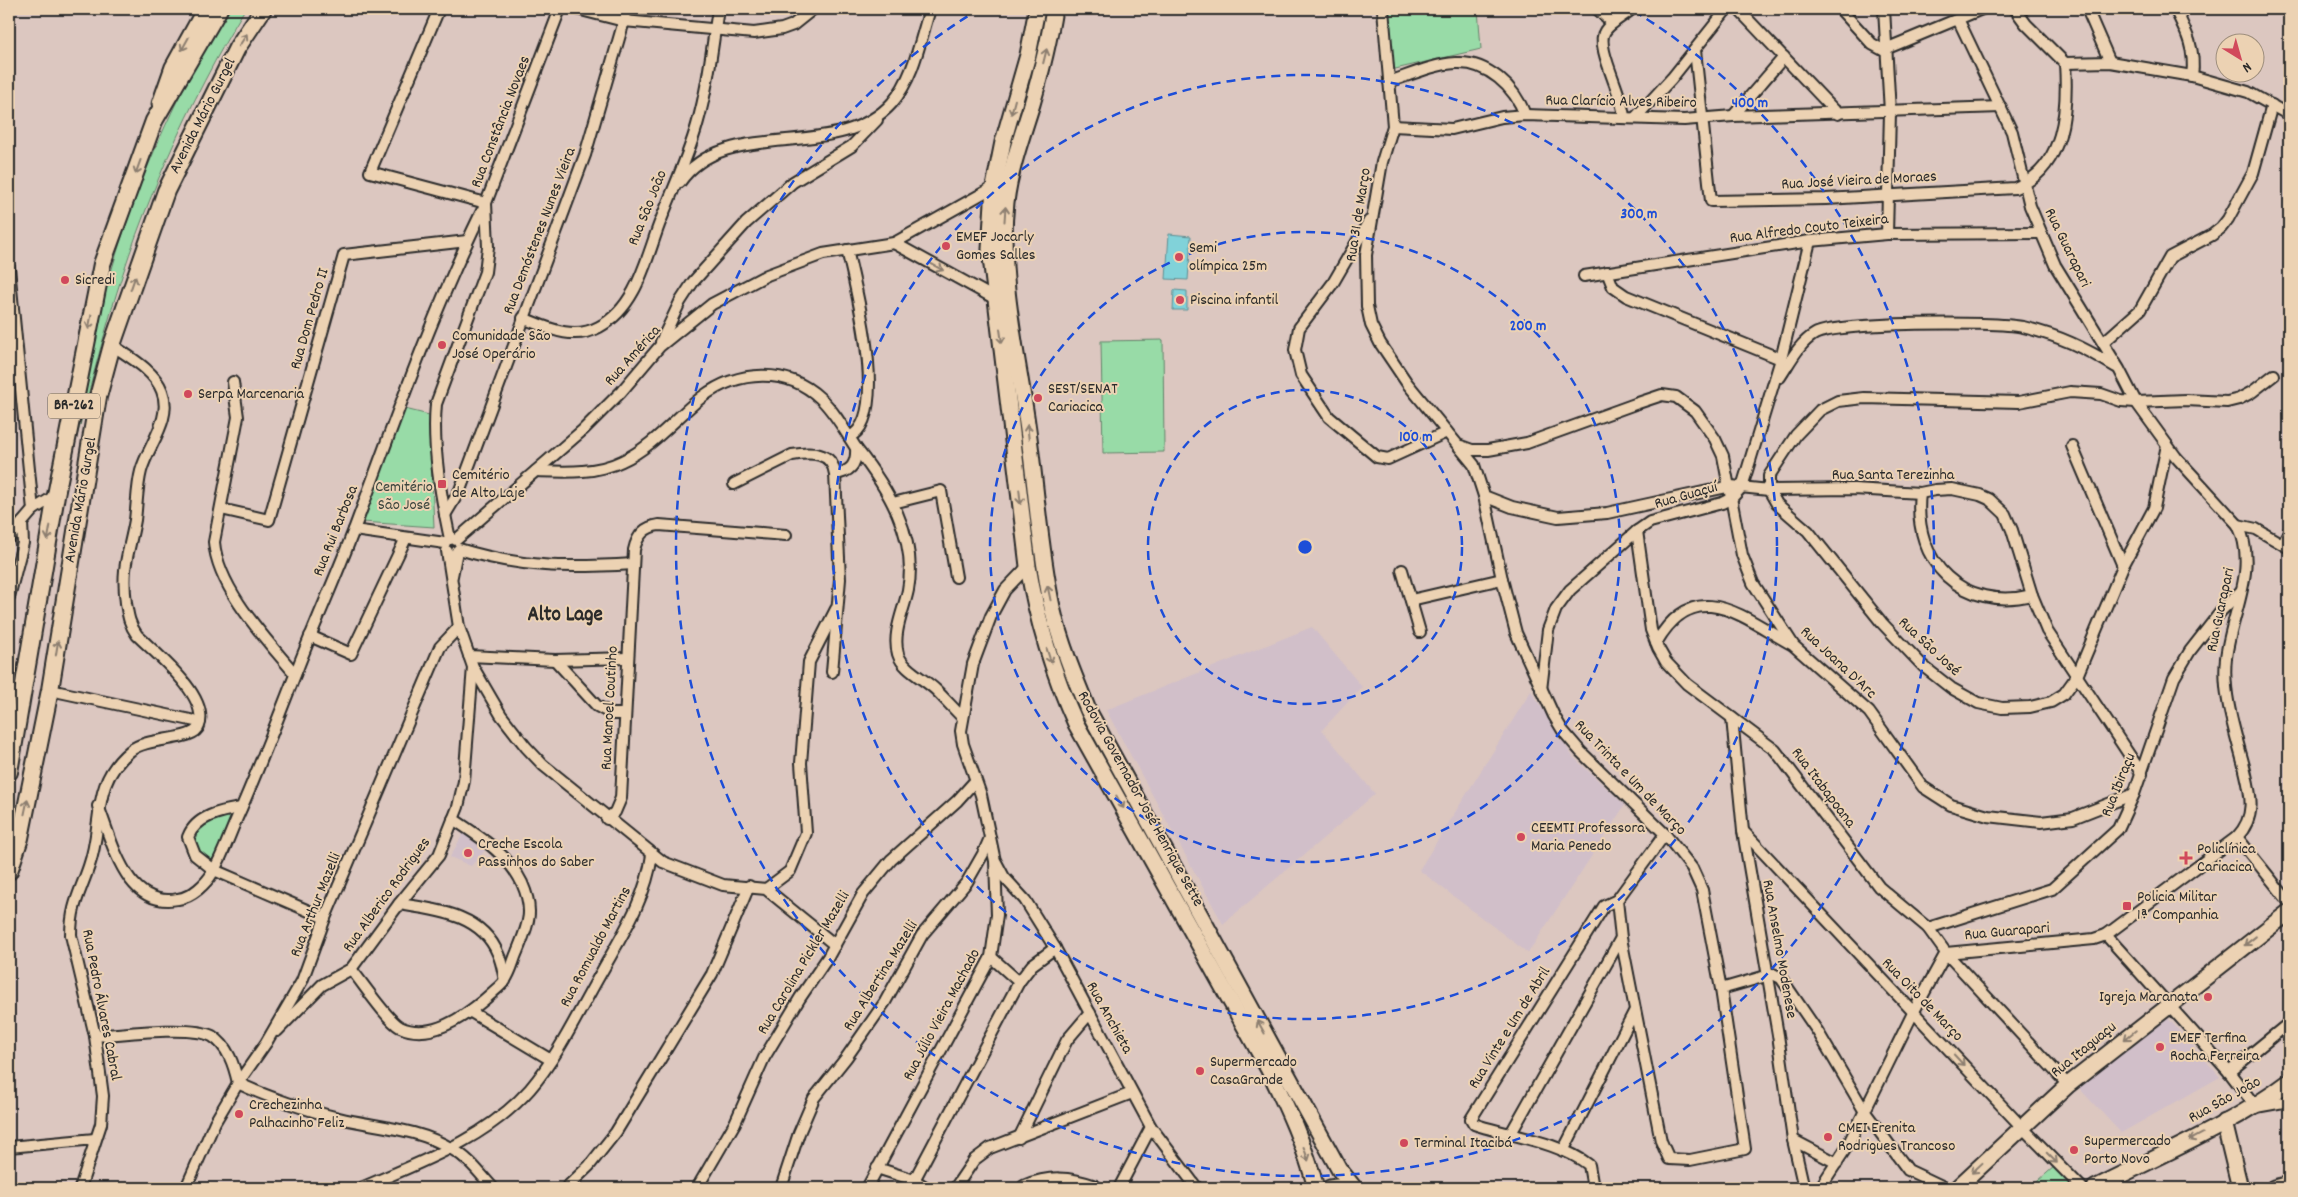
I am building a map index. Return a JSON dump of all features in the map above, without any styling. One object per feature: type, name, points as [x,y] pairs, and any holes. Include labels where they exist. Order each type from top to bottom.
[{"type":"main road","name":"Avenida Mário Gurgel","points":[[9,772],[56,495],[102,264],[173,67],[205,9]]},
{"type":"main road","name":"Avenida Mário Gurgel","points":[[154,121],[218,9]]},
{"type":"main road","name":"Avenida Mário Gurgel","points":[[9,871],[20,838],[50,690],[98,397],[112,345],[166,191],[237,48],[263,9]]},
{"type":"main road","name":"Rodovia Governador José Henrique Sette","points":[[1037,9],[1028,55],[1003,142],[994,187],[990,253],[1028,566],[1044,641],[1076,724],[1289,1109],[1307,1156],[1316,1188]]},
{"type":"main road","name":"Rodovia Governador José Henrique Sette","points":[[1054,9],[1049,39],[1031,105],[1020,136],[1006,201],[1004,225],[1009,304],[1028,425],[1046,579],[1060,637],[1088,710],[1338,1170],[1354,1188]]},
{"type":"main road","name":"Rua Itaguaçu","points":[[1957,1188],[2068,1085],[2289,912]]},
{"type":"main road","name":"Rua São João","points":[[2095,1188],[2224,1122],[2289,1082]]},
{"type":"main road","points":[[2224,1122],[2240,1188]]},
{"type":"main road","points":[[1025,1188],[1054,1180],[1073,1181],[1094,1188]]},
{"type":"main road","points":[[2274,1188],[2289,1184]]},
{"type":"main road","points":[[1330,1188],[1337,1186],[1348,1188]]},
{"type":"street","points":[[439,9],[370,172],[486,203]]},
{"type":"street","name":"Rua Constância Novaes","points":[[459,627],[452,579],[452,545],[445,515],[435,425],[436,404],[485,272],[488,247],[486,203],[560,9]]},
{"type":"street","points":[[577,9],[624,21],[754,33],[782,29],[793,25],[813,9]]},
{"type":"street","name":"Rua Demóstenes Nunes Vieira","points":[[445,515],[460,490],[585,155],[624,21],[625,9]]},
{"type":"street","name":"Rua São João","points":[[523,318],[554,331],[576,334],[598,328],[615,316],[638,284],[663,214],[674,191],[703,102],[718,9]]},
{"type":"street","points":[[660,346],[680,302],[693,282],[739,230],[788,186],[852,146],[891,104],[906,82],[912,68],[930,9]]},
{"type":"street","name":"Rua 31 de Março","points":[[1383,9],[1392,126],[1382,162],[1372,215],[1365,272],[1367,306],[1371,325],[1391,360],[1447,432]]},
{"type":"street","points":[[1597,9],[1614,23]]},
{"type":"street","points":[[1632,9],[1605,30],[1602,41],[1606,58],[1630,118],[1659,93],[1727,9]]},
{"type":"street","points":[[1738,9],[1838,114]]},
{"type":"street","points":[[1840,9],[1875,47],[1883,50],[1982,9]]},
{"type":"street","points":[[1884,9],[1888,49],[1890,112],[1887,234]]},
{"type":"street","points":[[2015,9],[2026,24],[2065,63],[2110,62],[2192,76],[2248,92],[2289,115]]},
{"type":"street","points":[[2087,9],[2110,62]]},
{"type":"street","points":[[2175,9],[2192,48],[2194,63],[2192,76]]},
{"type":"street","name":"Rua Guarapari","points":[[1946,953],[2094,939],[2106,935],[2237,837],[2250,818],[2252,797],[2233,726],[2226,659],[2231,629],[2242,591],[2247,548],[2238,525],[2184,466],[2136,402],[2119,369],[2068,288],[2040,233],[2024,184],[2017,147],[2001,107],[1958,19]]},
{"type":"street","name":"Rua José Vieira de Moraes","points":[[1695,50],[1712,201],[1817,199],[1887,194],[2002,190],[2024,184],[2041,170],[2050,159],[2061,136],[2065,63]]},
{"type":"street","points":[[1733,116],[1784,57]]},
{"type":"street","points":[[1389,82],[1445,65],[1455,63],[1473,65],[1482,68],[1507,85],[1518,99],[1525,115]]},
{"type":"street","points":[[674,191],[691,171],[718,153],[742,147],[854,129],[868,122],[891,104]]},
{"type":"street","points":[[2103,343],[2140,310],[2170,257],[2222,228],[2253,172],[2272,105]]},
{"type":"street","name":"Rua Clarício Alves Ribeiro","points":[[1392,126],[1452,129],[1502,117],[1525,115],[1674,120],[1733,116],[1838,114],[2001,107]]},
{"type":"street","name":"Rua América","points":[[452,545],[611,403],[660,346],[712,304],[748,284],[823,254],[894,243],[994,187]]},
{"type":"street","name":"Rua Rui Barbosa","points":[[98,806],[126,873],[142,893],[161,899],[180,899],[196,890],[214,870],[354,530],[414,365],[467,241],[486,203]]},
{"type":"street","points":[[1372,215],[1333,283],[1305,318],[1296,336],[1295,350],[1299,369],[1316,400],[1335,423],[1377,457],[1384,459],[1393,457],[1447,432]]},
{"type":"street","name":"Rua Alfredo Couto Teixeira","points":[[1584,276],[1810,241],[1887,234],[2040,233]]},
{"type":"street","name":"Rua Dom Pedro II","points":[[221,509],[269,520],[344,255],[467,241]]},
{"type":"street","name":"Rua Guaçuí","points":[[1541,690],[1548,630],[1556,609],[1578,582],[1650,522],[1722,503],[1732,498],[1742,487],[1774,386],[1810,241]]},
{"type":"street","points":[[894,243],[996,299]]},
{"type":"street","points":[[847,250],[859,304],[870,388],[866,414],[855,435],[849,438]]},
{"type":"street","points":[[9,268],[33,510]]},
{"type":"street","points":[[1607,272],[1613,287],[1626,296],[1781,359]]},
{"type":"street","points":[[1774,386],[1805,341],[1823,331],[1844,327],[2007,324],[2060,337],[2078,344],[2119,369]]},
{"type":"street","points":[[50,690],[200,722],[198,708],[189,688],[137,635],[131,626],[128,615],[123,573],[134,523],[141,470],[160,427],[165,408],[164,400],[154,378],[112,345]]},
{"type":"street","points":[[1769,490],[1769,476],[1777,462],[1806,422],[1828,404],[1864,398],[2019,402],[2070,392],[2100,394],[2121,401],[2136,402],[2186,400],[2227,402],[2239,399],[2252,392],[2274,375]]},
{"type":"street","points":[[536,471],[581,471],[621,462],[646,448],[702,397],[744,376],[772,376],[806,388],[822,399],[876,475],[893,503],[902,528],[910,556],[910,568],[908,589],[898,630],[898,653],[908,668],[936,689],[963,718]]},
{"type":"street","points":[[233,382],[238,418],[214,542],[215,553],[222,574],[251,620],[295,674]]},
{"type":"street","name":"Rua Joana D'Arc","points":[[1460,446],[1472,450],[1488,450],[1526,443],[1618,409],[1662,395],[1670,395],[1690,406],[1715,439],[1723,456],[1742,555],[1753,583],[1794,646],[1869,712],[1923,787],[1951,805],[2014,820],[2059,821],[2079,816],[2134,794]]},
{"type":"street","name":"Rua Trinta e Um de Março","points":[[1447,432],[1474,465],[1484,496],[1516,633],[1541,690],[1563,731],[1665,834],[1692,868],[1702,890],[1721,988],[1745,1149],[1690,1160],[1670,1159],[1661,1141],[1636,1010]]},
{"type":"street","name":"Rua São José","points":[[1769,490],[1783,511],[1814,537],[1909,652],[1951,688],[1965,697],[1990,707],[2017,708],[2036,706],[2051,702],[2064,694],[2077,676],[2123,566],[2154,508],[2167,445]]},
{"type":"street","points":[[2072,446],[2123,566]]},
{"type":"street","points":[[836,474],[848,471],[853,466],[856,448]]},
{"type":"street","points":[[734,484],[780,460],[802,453],[822,455],[830,461],[836,474],[840,579],[832,672]]},
{"type":"street","name":"Rua Santa Terezinha","points":[[1484,496],[1512,508],[1542,515],[1576,517],[1607,513],[1729,486],[1769,490],[1854,489],[1920,494],[1935,490],[1966,491],[1989,498],[2005,514],[2012,530],[2032,595],[2047,631],[2142,774]]},
{"type":"street","points":[[893,503],[941,491],[956,577]]},
{"type":"street","points":[[1920,494],[1918,521],[1921,534],[1925,545],[1947,578],[1968,592],[1987,598],[2006,600],[2032,595]]},
{"type":"street","points":[[9,538],[33,510],[56,495]]},
{"type":"street","points":[[9,597],[24,543],[22,523]]},
{"type":"street","points":[[2238,525],[2256,528],[2286,546],[2289,531]]},
{"type":"street","name":"Rua Manoel Coutinho","points":[[607,819],[615,812],[621,798],[633,564],[638,536],[653,526],[786,534]]},
{"type":"street","points":[[354,530],[452,545],[489,558],[540,566],[587,567],[633,564]]},
{"type":"street","name":"Rua Itabapoana","points":[[1637,531],[1649,621],[1661,655],[1678,676],[1776,750],[1875,882],[1897,904],[1928,928],[1946,953],[2068,1085]]},
{"type":"street","points":[[310,636],[351,654],[406,538]]},
{"type":"street","name":"Rua Júlio Vieira Machado","points":[[867,1188],[991,957],[997,915],[995,861],[981,795],[963,744],[961,732],[973,664],[991,616],[1005,590],[1028,566]]},
{"type":"street","points":[[1402,570],[1420,632]]},
{"type":"street","points":[[1411,600],[1502,579]]},
{"type":"street","name":"Rua Ibiraçu","points":[[1928,928],[2052,889],[2118,829],[2142,774],[2174,678],[2222,610],[2242,591]]},
{"type":"street","points":[[1656,643],[1665,628],[1682,612],[1691,607],[1712,605],[1724,607],[1794,646]]},
{"type":"street","points":[[766,889],[790,871],[806,834],[801,763],[809,662],[838,606]]},
{"type":"street","points":[[459,627],[473,667],[501,716],[526,747],[556,777],[652,855],[674,868],[708,880],[723,884],[766,889],[835,945]]},
{"type":"street","name":"Rua Arthur Mazelli","points":[[186,1188],[215,1122],[238,1083],[266,1043],[305,974],[325,918],[440,648],[459,627]]},
{"type":"street","points":[[469,656],[555,660],[628,658]]},
{"type":"street","points":[[555,660],[597,706],[612,714],[624,714]]},
{"type":"street","name":"Rua Alberico Rodrigues","points":[[266,1043],[322,985],[351,969],[399,904],[440,855],[464,781],[473,667]]},
{"type":"street","name":"Rua Anselmo Modenese","points":[[1732,718],[1743,831],[1768,976],[1793,1140],[1803,1184]]},
{"type":"street","name":"Rua Pedro Álvares Cabral","points":[[80,1188],[102,1119],[103,1104],[95,1036],[71,936],[71,921],[77,895],[92,856],[98,806],[115,766],[132,749],[141,744],[157,740],[187,737],[198,729],[200,722]]},
{"type":"street","name":"Rua Carolina Pickler Mazelli","points":[[697,1188],[735,1124],[764,1058],[835,945],[863,894],[891,860],[952,806],[975,781]]},
{"type":"street","points":[[241,808],[208,816],[190,830],[188,837],[191,848],[199,860],[214,870],[325,918]]},
{"type":"street","points":[[351,969],[398,1026],[408,1029],[429,1029],[442,1026],[471,1012],[505,980],[529,924],[526,893],[508,862],[483,839],[453,819]]},
{"type":"street","name":"Rua Oito de Março","points":[[1743,831],[2022,1127],[2082,1188]]},
{"type":"street","name":"Rua Vinte e Um de Abril","points":[[1593,1188],[1588,1165],[1563,1151],[1474,1124],[1471,1118],[1604,906],[1617,900],[1665,834]]},
{"type":"street","points":[[2237,837],[2289,902]]},
{"type":"street","name":"Rua Albertina Mazelli","points":[[781,1188],[799,1133],[814,1098],[846,1058],[885,1002],[922,935],[967,882],[984,854],[990,838]]},
{"type":"street","name":"Rua Romualdo Martins","points":[[362,1188],[451,1148],[492,1123],[531,1088],[552,1060],[636,909],[647,880],[652,855]]},
{"type":"street","name":"Rua Anchieta","points":[[995,861],[1004,877],[1025,900],[1055,948],[1151,1127],[1198,1188]]},
{"type":"street","points":[[566,1188],[589,1166],[616,1132],[712,974],[749,886]]},
{"type":"street","points":[[1563,1151],[1636,1010],[1622,938],[1617,900]]},
{"type":"street","points":[[399,904],[454,915],[480,928],[499,954],[505,980]]},
{"type":"street","points":[[2106,935],[2230,1072],[2254,1105],[2259,1108],[2289,1100]]},
{"type":"street","points":[[1510,1135],[1622,938]]},
{"type":"street","points":[[912,1184],[1020,982],[1032,965],[1055,948]]},
{"type":"street","points":[[1820,1188],[1837,1163],[1865,1112],[1914,1011],[1946,953]]},
{"type":"street","points":[[991,957],[1020,982]]},
{"type":"street","points":[[305,974],[310,984],[322,985]]},
{"type":"street","points":[[1721,988],[1778,975],[1818,1032],[1865,1112],[1908,1170],[1946,1188]]},
{"type":"street","points":[[471,1012],[552,1060]]},
{"type":"street","points":[[1019,1138],[1067,1040],[1090,1012]]},
{"type":"street","points":[[2230,1072],[2289,1023]]},
{"type":"street","points":[[95,1036],[186,1031],[206,1034],[213,1037],[225,1050],[234,1067],[238,1083],[252,1090],[338,1118],[408,1132],[451,1148],[465,1157],[493,1188]]},
{"type":"street","points":[[955,1188],[981,1154],[999,1144],[1019,1138],[1132,1093]]},
{"type":"street","points":[[1118,1188],[1151,1127]]},
{"type":"street","points":[[9,1147],[95,1139]]},
{"type":"street","points":[[1793,1140],[1837,1163]]},
{"type":"street","points":[[877,1168],[912,1184],[927,1188]]},
{"type":"shaded area","points":[[1312,627],[1362,687],[1322,730],[1375,794],[1223,924],[1106,710]]},
{"type":"shaded area","name":"CEEMTI Professora Maria Penedo","points":[[1531,691],[1573,757],[1625,805],[1528,953],[1419,870]]},
{"type":"shaded area","name":"Creche Escola Passinhos do Saber","points":[[464,832],[487,848],[471,866],[450,857]]},
{"type":"shaded area","name":"EMEF Terfina Rocha Ferreira","points":[[2166,1016],[2220,1077],[2121,1133],[2078,1087]]},
{"type":"green space","points":[[224,9],[245,9],[186,118],[152,195],[136,235],[111,312],[73,451],[66,450],[101,306],[122,235],[156,146]]},
{"type":"green space","points":[[1386,9],[1478,9],[1481,49],[1391,70]]},
{"type":"green space","points":[[1163,340],[1164,452],[1103,453],[1101,341]]},
{"type":"green space","name":"Cemitério São José","points":[[405,409],[429,415],[434,527],[362,522]]},
{"type":"green space","points":[[234,815],[213,861],[208,859],[201,853],[197,845],[198,830],[216,818]]},
{"type":"green space","points":[[2055,1166],[2075,1188],[2030,1188]]},
{"type":"water","name":"Semi olímpica 25m","points":[[1169,234],[1191,236],[1188,280],[1166,279]]},
{"type":"water","name":"Piscina infantil","points":[[1174,290],[1187,291],[1187,310],[1173,310]]},
{"type":"place","name":"EMEF Jocarly Gomes Salles","points":[[946,246]]},
{"type":"place","name":"Semi olímpica 25m","points":[[1179,257]]},
{"type":"place","name":"Sicredi","points":[[65,280]]},
{"type":"place","name":"Piscina infantil","points":[[1180,300]]},
{"type":"place","name":"Comunidade São José Operário","points":[[442,345]]},
{"type":"place","name":"Serpa Marcenaria","points":[[188,394]]},
{"type":"place","name":"SEST/SENAT Cariacica","points":[[1038,398]]},
{"type":"place","name":"Cemitério de Alto Laje","points":[[442,484]]},
{"type":"place","name":"CEEMTI Professora Maria Penedo","points":[[1521,837]]},
{"type":"place","name":"Creche Escola Passinhos do Saber","points":[[468,853]]},
{"type":"place","name":"Policlínica Cariacica","points":[[2186,858]]},
{"type":"place","name":"Policia Militar 1ª Companhia","points":[[2127,906]]},
{"type":"place","name":"Igreja Maranata","points":[[2208,997]]},
{"type":"place","name":"EMEF Terfina Rocha Ferreira","points":[[2160,1047]]},
{"type":"place","name":"Supermercado CasaGrande","points":[[1200,1071]]},
{"type":"place","name":"Crechezinha Palhacinho Feliz","points":[[239,1114]]},
{"type":"place","name":"CMEI Erenita Rodrigues Trancoso","points":[[1828,1137]]},
{"type":"place","name":"Terminal Itacibá","points":[[1404,1143]]},
{"type":"place","name":"Supermercado Porto Novo","points":[[2074,1150]]},
{"type":"district","name":"Alto Lage","points":[[565,616]]}]
